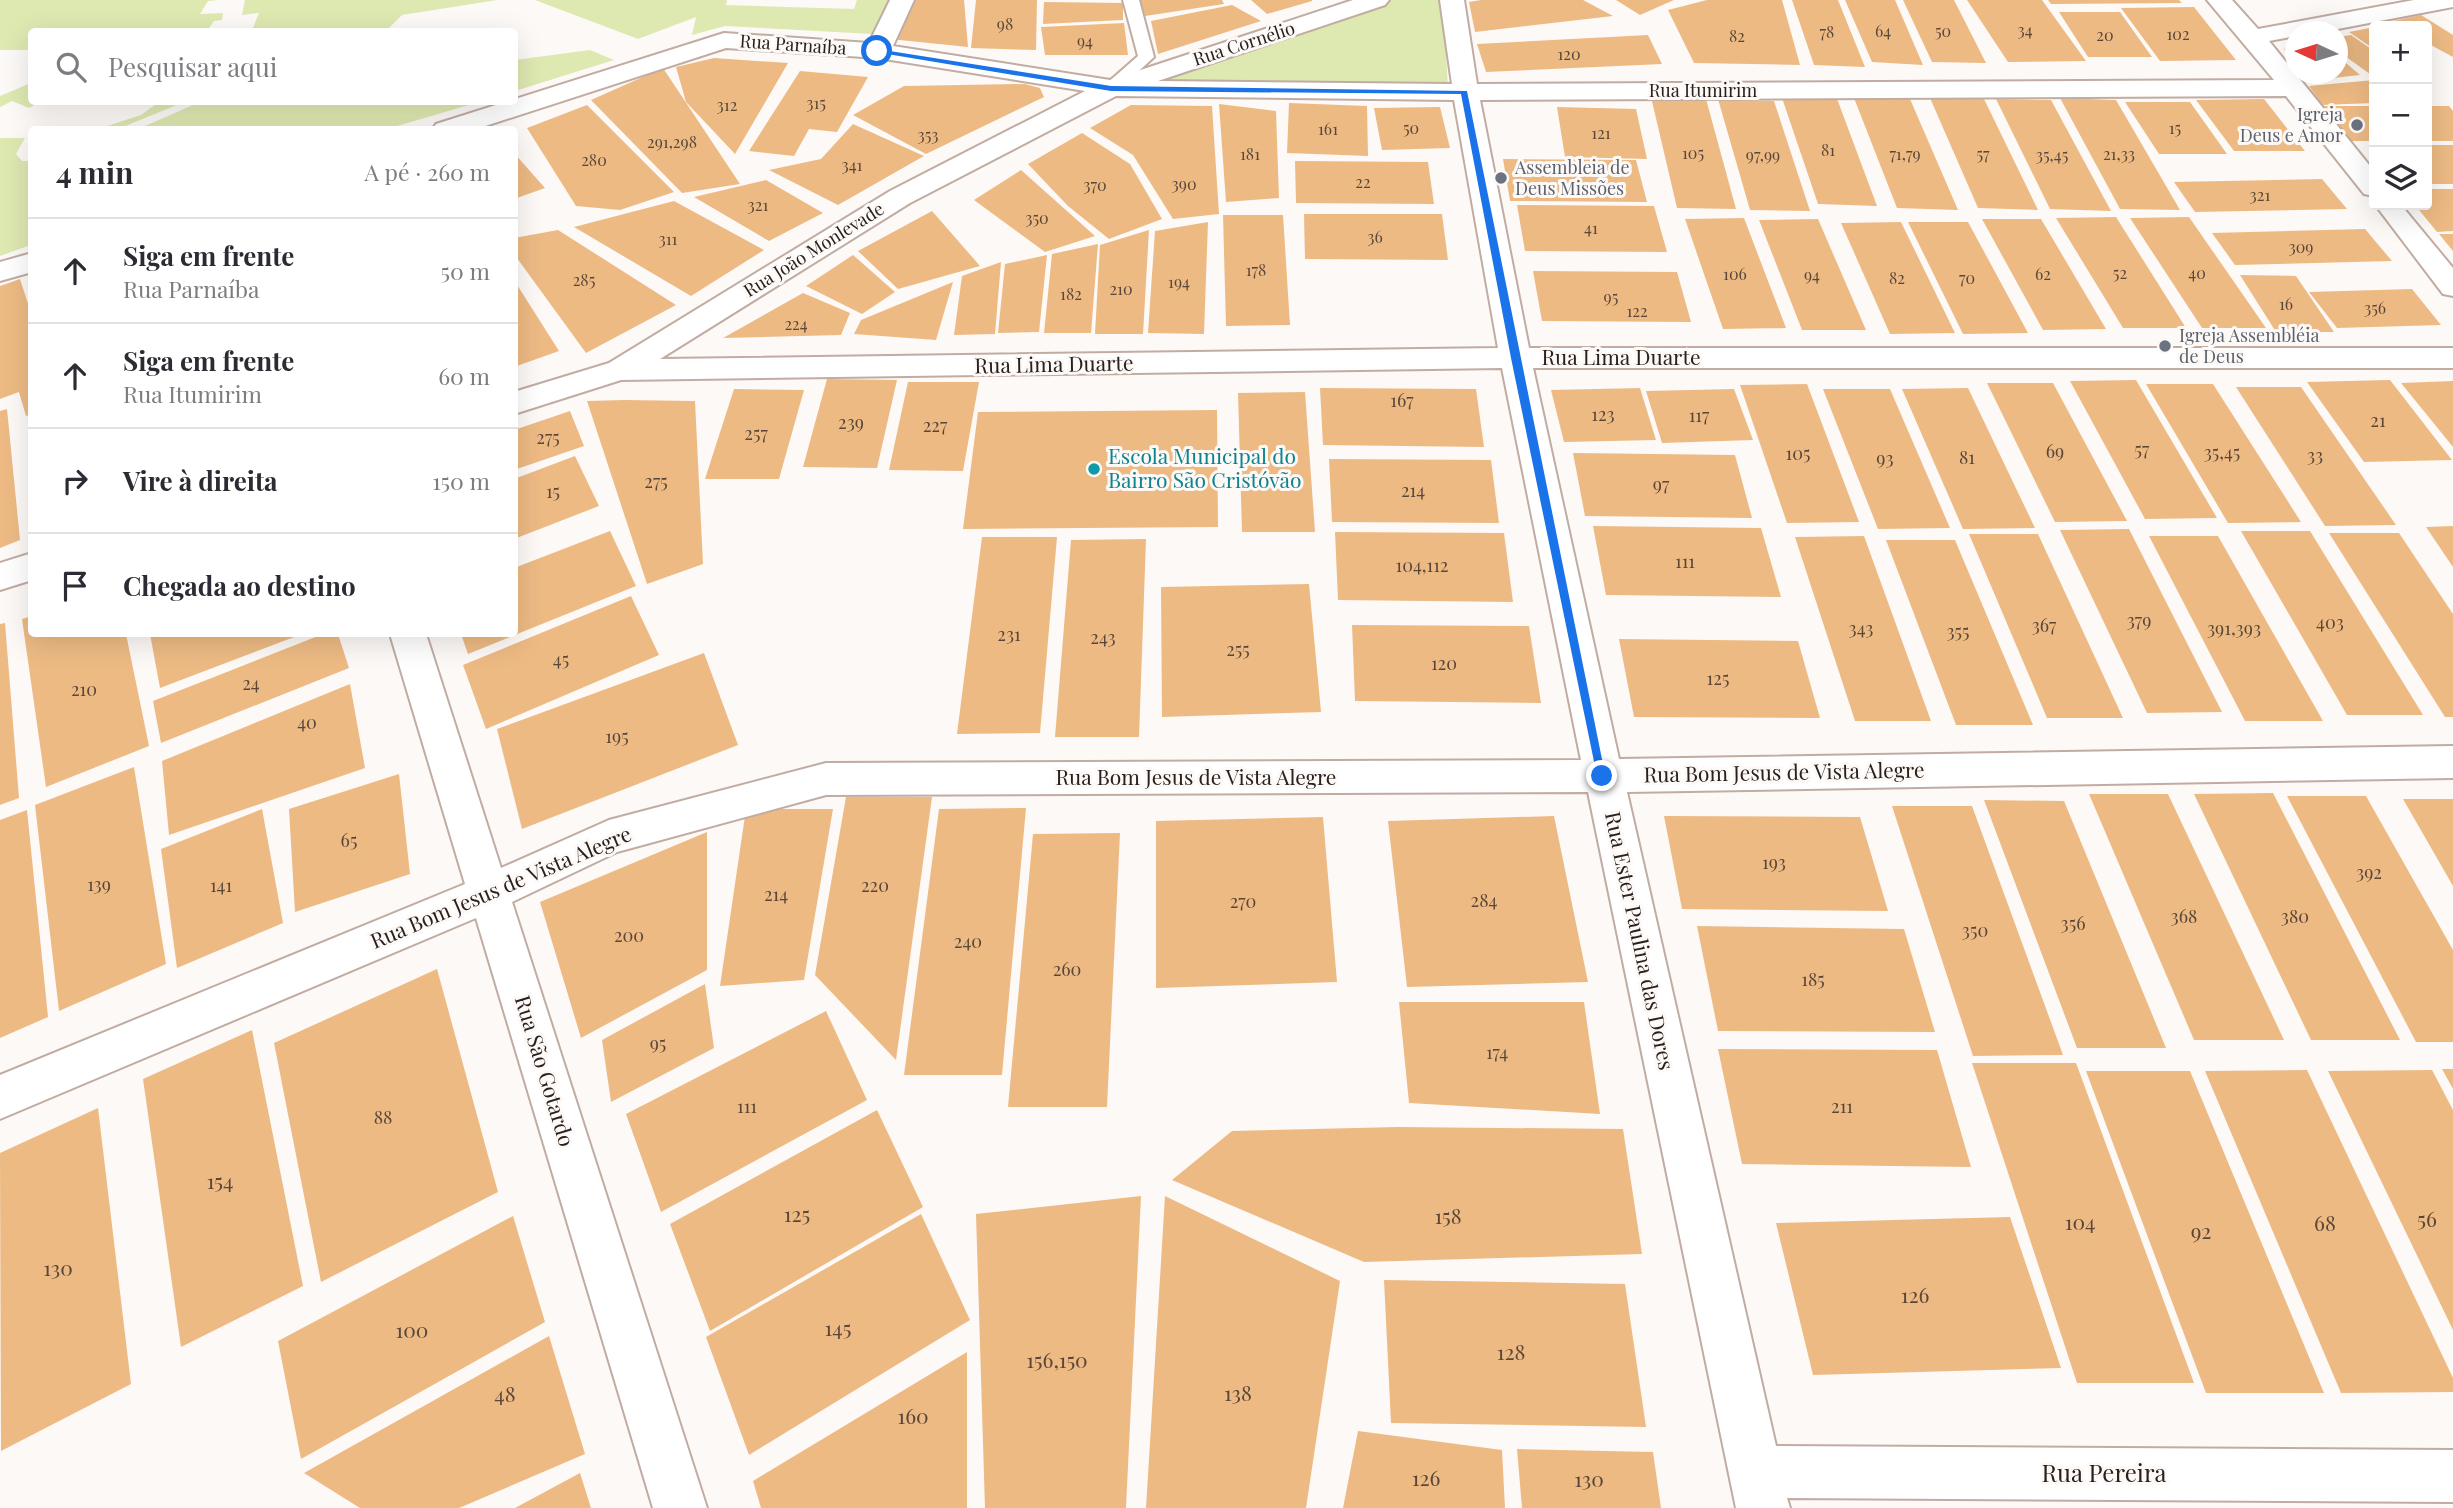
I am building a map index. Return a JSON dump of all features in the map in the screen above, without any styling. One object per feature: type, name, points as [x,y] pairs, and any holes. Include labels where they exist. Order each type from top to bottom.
[{"type":"street","points":[[877,51],[902,0]]},
{"type":"street","name":"Rua Cornélio","points":[[1111,88],[1377,0]]},
{"type":"street","name":"Rua Ester Paulina das Dores","points":[[1452,0],[1465,92],[1516,358],[1602,776],[1760,1490]]},
{"type":"street","points":[[2219,0],[2369,182]]},
{"type":"street","points":[[2252,37],[2453,0]]},
{"type":"street","name":"Rua Parnaíba","points":[[457,126],[724,40],[877,51],[1111,88]]},
{"type":"street","name":"Rua Itumirim","points":[[1111,88],[1465,92],[2294,88]]},
{"type":"street","name":"Rua João Monlevade","points":[[518,403],[620,370],[900,197],[1111,88]]},
{"type":"street","points":[[2391,210],[2453,287]]},
{"type":"street","points":[[0,272],[28,263]]},
{"type":"street","name":"Rua Lima Duarte","points":[[620,370],[1516,358],[2453,358]]},
{"type":"street","points":[[0,577],[28,567]]},
{"type":"street","name":"Rua São Gotardo","points":[[409,637],[680,1508]]},
{"type":"street","name":"Rua Bom Jesus de Vista Alegre","points":[[0,1097],[490,893],[609,838],[826,779],[1602,776],[2453,762]]},
{"type":"street","name":"Rua Pereira","points":[[1760,1490],[2453,1476]]},
{"type":"lane","points":[[1111,88],[1146,57],[1131,0]]},
{"type":"green space","points":[[0,0],[219,0],[208,1],[200,14],[223,13],[222,20],[214,21],[209,28],[28,28],[28,50],[0,50]]},
{"type":"green space","points":[[245,0],[497,0],[402,15],[389,28],[253,28],[259,13],[242,15]]},
{"type":"green space","points":[[535,0],[727,0],[726,5],[854,9],[857,0],[889,0],[872,34],[725,26],[692,35],[696,17],[638,39]]},
{"type":"green space","points":[[1392,0],[1443,0],[1448,88],[1143,85]]},
{"type":"green space","points":[[590,50],[614,60],[518,90],[518,60]]},
{"type":"green space","points":[[28,84],[28,105],[34,105],[29,108],[12,101],[0,107],[0,96]]},
{"type":"green space","points":[[155,105],[177,105],[125,126],[107,126],[141,115]]},
{"type":"green space","points":[[193,105],[469,105],[397,126],[145,126]]},
{"type":"green space","points":[[0,138],[25,138],[16,154],[22,161],[28,161],[28,246],[0,256]]},
{"type":"building","points":[[912,0],[964,0],[968,47],[890,39]]},
{"type":"building","points":[[976,0],[1037,0],[1036,50],[971,48]]},
{"type":"building","points":[[1140,0],[1222,0],[1224,4],[1145,16]]},
{"type":"building","points":[[1251,0],[1312,0],[1312,1],[1267,14]]},
{"type":"building","points":[[1583,0],[1613,16],[1475,32],[1469,2]]},
{"type":"building","points":[[1616,0],[1674,0],[1640,15]]},
{"type":"building","points":[[1707,0],[1782,0],[1800,65],[1694,63],[1668,10]]},
{"type":"building","points":[[1792,0],[1838,0],[1865,67],[1814,65]]},
{"type":"building","points":[[1845,0],[1895,0],[1923,65],[1872,62]]},
{"type":"building","points":[[1903,0],[1954,0],[1986,63],[1932,62]]},
{"type":"building","points":[[1967,0],[2042,0],[2086,61],[2008,62]]},
{"type":"building","points":[[2048,0],[2179,0],[2182,3],[2051,4]]},
{"type":"building","points":[[1044,2],[1123,3],[1123,20],[1043,24]]},
{"type":"building","points":[[1232,5],[1261,21],[1158,54],[1151,21]]},
{"type":"building","points":[[2194,7],[2236,60],[2160,61],[2121,8]]},
{"type":"building","points":[[2059,12],[2120,12],[2152,57],[2088,57]]},
{"type":"building","points":[[2421,15],[2431,21],[2393,21]]},
{"type":"building","points":[[2432,22],[2453,35],[2453,57],[2432,46]]},
{"type":"building","points":[[1124,23],[1128,55],[1045,55],[1041,27]]},
{"type":"building","points":[[2369,28],[2369,46],[2349,32]]},
{"type":"building","points":[[1648,35],[1662,64],[1486,72],[1477,44]]},
{"type":"building","points":[[2348,35],[2369,48],[2369,73],[2348,58]]},
{"type":"building","points":[[714,58],[788,63],[735,154],[686,102],[676,67]]},
{"type":"building","points":[[2348,65],[2360,75],[2348,76]]},
{"type":"building","points":[[663,68],[740,184],[682,193],[591,100]]},
{"type":"building","points":[[800,71],[868,77],[837,132],[809,129],[794,156],[749,151]]},
{"type":"building","points":[[2369,80],[2369,103],[2322,105],[2309,86],[2348,84]]},
{"type":"building","points":[[1025,84],[1040,88],[1044,97],[926,154],[853,115],[904,86]]},
{"type":"building","points":[[1781,95],[1836,96],[1877,206],[1818,204]]},
{"type":"building","points":[[1651,97],[1706,99],[1736,209],[1677,208]]},
{"type":"building","points":[[1854,98],[1910,99],[1958,210],[1897,208]]},
{"type":"building","points":[[1930,98],[1984,99],[2038,210],[1978,208]]},
{"type":"building","points":[[2060,98],[2116,100],[2180,210],[2120,209]]},
{"type":"building","points":[[1718,99],[1774,101],[1810,211],[1750,210]]},
{"type":"building","points":[[1996,99],[2051,100],[2111,211],[2050,209]]},
{"type":"building","points":[[2264,99],[2305,151],[2234,151],[2196,100]]},
{"type":"building","points":[[2125,102],[2190,102],[2227,154],[2159,154]]},
{"type":"building","points":[[1289,103],[1367,106],[1368,156],[1287,153]]},
{"type":"building","points":[[1219,104],[1276,111],[1279,198],[1226,202]]},
{"type":"building","points":[[587,105],[674,192],[620,210],[576,206],[527,128]]},
{"type":"building","points":[[1131,105],[1212,106],[1219,214],[1173,219],[1133,155],[1090,128]]},
{"type":"building","points":[[2321,106],[2369,106],[2369,141],[2349,141]]},
{"type":"building","points":[[2432,106],[2449,106],[2453,111],[2453,141],[2432,141]]},
{"type":"building","points":[[1440,107],[1450,148],[1382,150],[1374,108]]},
{"type":"building","points":[[1557,107],[1636,109],[1647,159],[1565,157]]},
{"type":"building","points":[[853,124],[924,156],[838,205],[769,170],[821,159]]},
{"type":"building","points":[[1082,133],[1130,164],[1162,219],[1109,239],[1068,206],[1028,164]]},
{"type":"building","points":[[2432,145],[2453,145],[2453,184],[2432,184]]},
{"type":"building","points":[[518,158],[545,188],[518,198]]},
{"type":"building","points":[[1503,159],[1636,160],[1647,202],[1510,201]]},
{"type":"building","points":[[1295,161],[1428,162],[1434,204],[1296,203]]},
{"type":"building","points":[[1021,170],[1095,236],[1045,252],[974,200]]},
{"type":"building","points":[[2322,179],[2347,209],[2195,212],[2174,182]]},
{"type":"building","points":[[766,180],[823,213],[769,241],[694,197]]},
{"type":"building","points":[[2432,189],[2453,189],[2453,231],[2437,232],[2419,210],[2432,210]]},
{"type":"building","points":[[674,201],[764,250],[691,296],[574,227]]},
{"type":"building","points":[[1517,205],[1654,206],[1667,252],[1525,251]]},
{"type":"building","points":[[932,211],[980,266],[898,289],[858,251]]},
{"type":"building","points":[[1304,214],[1442,214],[1448,260],[1305,259]]},
{"type":"building","points":[[1223,215],[1283,215],[1290,325],[1226,326]]},
{"type":"building","points":[[2116,217],[2186,328],[2123,328],[2056,218]]},
{"type":"building","points":[[2189,217],[2266,328],[2202,328],[2130,218]]},
{"type":"building","points":[[1744,218],[1786,328],[1723,329],[1685,219]]},
{"type":"building","points":[[1818,219],[1866,330],[1802,330],[1759,220]]},
{"type":"building","points":[[1982,219],[2041,219],[2106,329],[2043,330]]},
{"type":"building","points":[[1208,222],[1204,334],[1148,333],[1155,231]]},
{"type":"building","points":[[1901,222],[1955,333],[1890,334],[1841,223]]},
{"type":"building","points":[[1908,222],[1968,222],[2028,333],[1963,334]]},
{"type":"building","points":[[2365,229],[2392,261],[2235,265],[2212,233]]},
{"type":"building","points":[[558,230],[676,305],[586,353],[518,260],[518,237]]},
{"type":"building","points":[[1149,230],[1143,334],[1095,334],[1100,245]]},
{"type":"building","points":[[2439,234],[2453,234],[2453,251]]},
{"type":"building","points":[[1098,244],[1091,333],[1044,333],[1052,254]]},
{"type":"building","points":[[853,255],[895,292],[862,314],[806,286]]},
{"type":"building","points":[[1047,255],[1039,332],[998,333],[1005,264]]},
{"type":"building","points":[[1001,262],[995,334],[954,335],[962,276]]},
{"type":"building","points":[[1533,271],[1677,272],[1691,322],[1542,321]]},
{"type":"building","points":[[2240,275],[2296,276],[2334,332],[2276,332]]},
{"type":"building","points":[[20,279],[28,304],[26,416],[19,392],[0,399],[0,286]]},
{"type":"building","points":[[953,282],[936,340],[854,334],[861,320]]},
{"type":"building","points":[[518,286],[559,351],[518,366]]},
{"type":"building","points":[[2412,289],[2441,325],[2337,328],[2309,292]]},
{"type":"building","points":[[803,293],[850,313],[841,335],[723,338]]},
{"type":"building","points":[[827,379],[897,380],[877,468],[803,467]]},
{"type":"building","points":[[2136,380],[2217,518],[2145,519],[2070,381]]},
{"type":"building","points":[[2390,380],[2452,460],[2364,462],[2307,382]]},
{"type":"building","points":[[2453,381],[2453,447],[2401,383]]},
{"type":"building","points":[[908,382],[979,382],[963,471],[889,470]]},
{"type":"building","points":[[1987,383],[2053,383],[2127,521],[2055,522]]},
{"type":"building","points":[[1807,384],[1859,522],[1787,523],[1740,385]]},
{"type":"building","points":[[2146,384],[2213,384],[2301,522],[2228,523]]},
{"type":"building","points":[[2236,387],[2301,387],[2396,525],[2325,526]]},
{"type":"building","points":[[1320,388],[1476,389],[1484,447],[1323,445]]},
{"type":"building","points":[[1640,388],[1656,440],[1564,442],[1551,390]]},
{"type":"building","points":[[1968,388],[2035,528],[1963,529],[1902,389]]},
{"type":"building","points":[[734,389],[804,390],[779,479],[705,479]]},
{"type":"building","points":[[1734,389],[1753,440],[1662,443],[1646,391]]},
{"type":"building","points":[[1823,389],[1890,389],[1950,528],[1878,529]]},
{"type":"building","points":[[1305,392],[1315,532],[1242,532],[1238,393]]},
{"type":"building","points":[[587,401],[695,401],[703,564],[647,584]]},
{"type":"building","points":[[7,409],[20,540],[0,548],[0,411]]},
{"type":"building","name":"Escola Municipal do Bairro São Cristóvão","points":[[1217,410],[1218,527],[963,529],[978,412]]},
{"type":"building","points":[[570,411],[584,446],[518,469],[518,429]]},
{"type":"building","points":[[1573,453],[1735,455],[1752,518],[1585,516]]},
{"type":"building","points":[[575,456],[599,506],[518,537],[518,477]]},
{"type":"building","points":[[1329,459],[1491,460],[1499,523],[1332,522]]},
{"type":"building","points":[[1593,526],[1761,528],[1781,597],[1606,595]]},
{"type":"building","points":[[2453,526],[2453,567],[2426,527]]},
{"type":"building","points":[[2129,529],[2222,712],[2147,713],[2060,530]]},
{"type":"building","points":[[610,531],[636,586],[518,634],[518,566]]},
{"type":"building","points":[[2241,531],[2310,531],[2423,715],[2347,715]]},
{"type":"building","points":[[1335,532],[1504,533],[1513,602],[1338,600]]},
{"type":"building","points":[[2329,533],[2399,533],[2453,614],[2453,717],[2445,717]]},
{"type":"building","points":[[1969,534],[2038,534],[2123,718],[2047,718]]},
{"type":"building","points":[[1864,536],[1931,721],[1855,721],[1795,537]]},
{"type":"building","points":[[2149,536],[2218,536],[2323,721],[2245,721]]},
{"type":"building","points":[[982,537],[1057,537],[1040,733],[957,734]]},
{"type":"building","points":[[1146,539],[1139,737],[1055,737],[1071,540]]},
{"type":"building","points":[[1886,540],[1955,540],[2033,725],[1956,725]]},
{"type":"building","points":[[1309,584],[1321,712],[1162,717],[1161,587]]},
{"type":"building","points":[[631,596],[659,655],[486,729],[463,665]]},
{"type":"building","points":[[28,617],[28,637],[127,637],[149,746],[46,787],[22,619]]},
{"type":"building","points":[[5,623],[19,798],[0,805],[0,624]]},
{"type":"building","points":[[1352,625],[1529,626],[1541,703],[1355,701]]},
{"type":"building","points":[[151,637],[294,637],[160,688]]},
{"type":"building","points":[[315,637],[339,637],[349,668],[161,743],[153,701]]},
{"type":"building","points":[[462,637],[510,637],[468,654]]},
{"type":"building","points":[[1619,639],[1798,641],[1820,718],[1634,717]]},
{"type":"building","points":[[704,653],[738,745],[522,829],[497,729]]},
{"type":"building","points":[[350,684],[365,768],[169,835],[162,761]]},
{"type":"building","points":[[134,767],[166,964],[59,1011],[35,805]]},
{"type":"building","points":[[399,774],[410,874],[295,912],[289,809]]},
{"type":"building","points":[[2273,793],[2400,1040],[2311,1040],[2194,794]]},
{"type":"building","points":[[2089,794],[2168,794],[2284,1040],[2194,1040]]},
{"type":"building","points":[[2287,796],[2366,796],[2453,950],[2453,1042],[2416,1042]]},
{"type":"building","points":[[846,797],[932,797],[896,1060],[815,975]]},
{"type":"building","points":[[2403,799],[2453,799],[2453,886]]},
{"type":"building","points":[[1984,800],[2064,801],[2166,1048],[2077,1048]]},
{"type":"building","points":[[1892,806],[1972,806],[2063,1055],[1973,1056]]},
{"type":"building","points":[[1026,808],[1002,1075],[904,1075],[939,809]]},
{"type":"building","points":[[262,809],[283,923],[177,968],[161,849]]},
{"type":"building","points":[[746,809],[833,809],[804,980],[720,986]]},
{"type":"building","points":[[27,810],[48,1017],[0,1038],[0,820]]},
{"type":"building","points":[[1554,816],[1588,982],[1407,987],[1388,821]]},
{"type":"building","points":[[1664,816],[1860,817],[1888,911],[1682,909]]},
{"type":"building","points":[[1323,817],[1337,982],[1156,988],[1156,821]]},
{"type":"building","points":[[707,832],[707,970],[581,1038],[540,902]]},
{"type":"building","points":[[1120,833],[1107,1107],[1008,1107],[1033,834]]},
{"type":"building","points":[[1697,926],[1904,929],[1935,1032],[1718,1031]]},
{"type":"building","points":[[437,969],[498,1192],[321,1282],[274,1043]]},
{"type":"building","points":[[705,984],[714,1048],[611,1102],[602,1040]]},
{"type":"building","points":[[1399,1002],[1584,1002],[1600,1114],[1409,1103]]},
{"type":"building","points":[[826,1011],[867,1100],[661,1212],[626,1114]]},
{"type":"building","points":[[252,1030],[303,1286],[181,1347],[143,1079]]},
{"type":"building","points":[[1718,1049],[1937,1050],[1971,1167],[1742,1164]]},
{"type":"building","points":[[1972,1063],[2076,1063],[2194,1383],[2077,1383]]},
{"type":"building","points":[[2442,1069],[2453,1069],[2453,1089]]},
{"type":"building","points":[[2307,1070],[2453,1378],[2453,1392],[2341,1393],[2205,1071]]},
{"type":"building","points":[[2432,1070],[2453,1110],[2453,1330],[2328,1071]]},
{"type":"building","points":[[2086,1071],[2190,1071],[2324,1393],[2206,1393]]},
{"type":"building","points":[[98,1108],[131,1384],[1,1451],[0,1153]]},
{"type":"building","points":[[877,1110],[923,1207],[710,1331],[670,1224]]},
{"type":"building","points":[[1398,1127],[1623,1129],[1642,1254],[1364,1262],[1172,1180],[1232,1131]]},
{"type":"building","points":[[1141,1196],[1126,1508],[985,1508],[976,1214]]},
{"type":"building","points":[[1165,1196],[1340,1281],[1306,1508],[1146,1508]]},
{"type":"building","points":[[921,1214],[970,1320],[749,1455],[706,1337]]},
{"type":"building","points":[[513,1216],[545,1322],[301,1459],[278,1341]]},
{"type":"building","points":[[2010,1217],[2061,1368],[1813,1375],[1776,1223]]},
{"type":"building","points":[[1384,1280],[1625,1284],[1646,1427],[1391,1423]]},
{"type":"building","points":[[549,1336],[585,1454],[459,1508],[360,1508],[304,1473]]},
{"type":"building","points":[[967,1352],[967,1508],[761,1508],[753,1481]]},
{"type":"building","points":[[1358,1431],[1502,1450],[1505,1508],[1343,1508]]},
{"type":"building","points":[[1517,1449],[1653,1452],[1661,1508],[1522,1508]]},
{"type":"building","points":[[580,1473],[591,1508],[515,1508]]},
{"type":"place","name":"Igreja Deus e Amor","points":[[2357,125]]},
{"type":"place","name":"Assembleia de Deus Missões","points":[[1501,178]]},
{"type":"place","name":"Igreja Assembléia de Deus","points":[[2165,346]]},
{"type":"place","name":"Escola Municipal do Bairro São Cristóvão","points":[[1094,469]]},
{"type":"route","points":[[877,51],[1111,88],[1465,92],[1516,358],[1602,776]]}]
